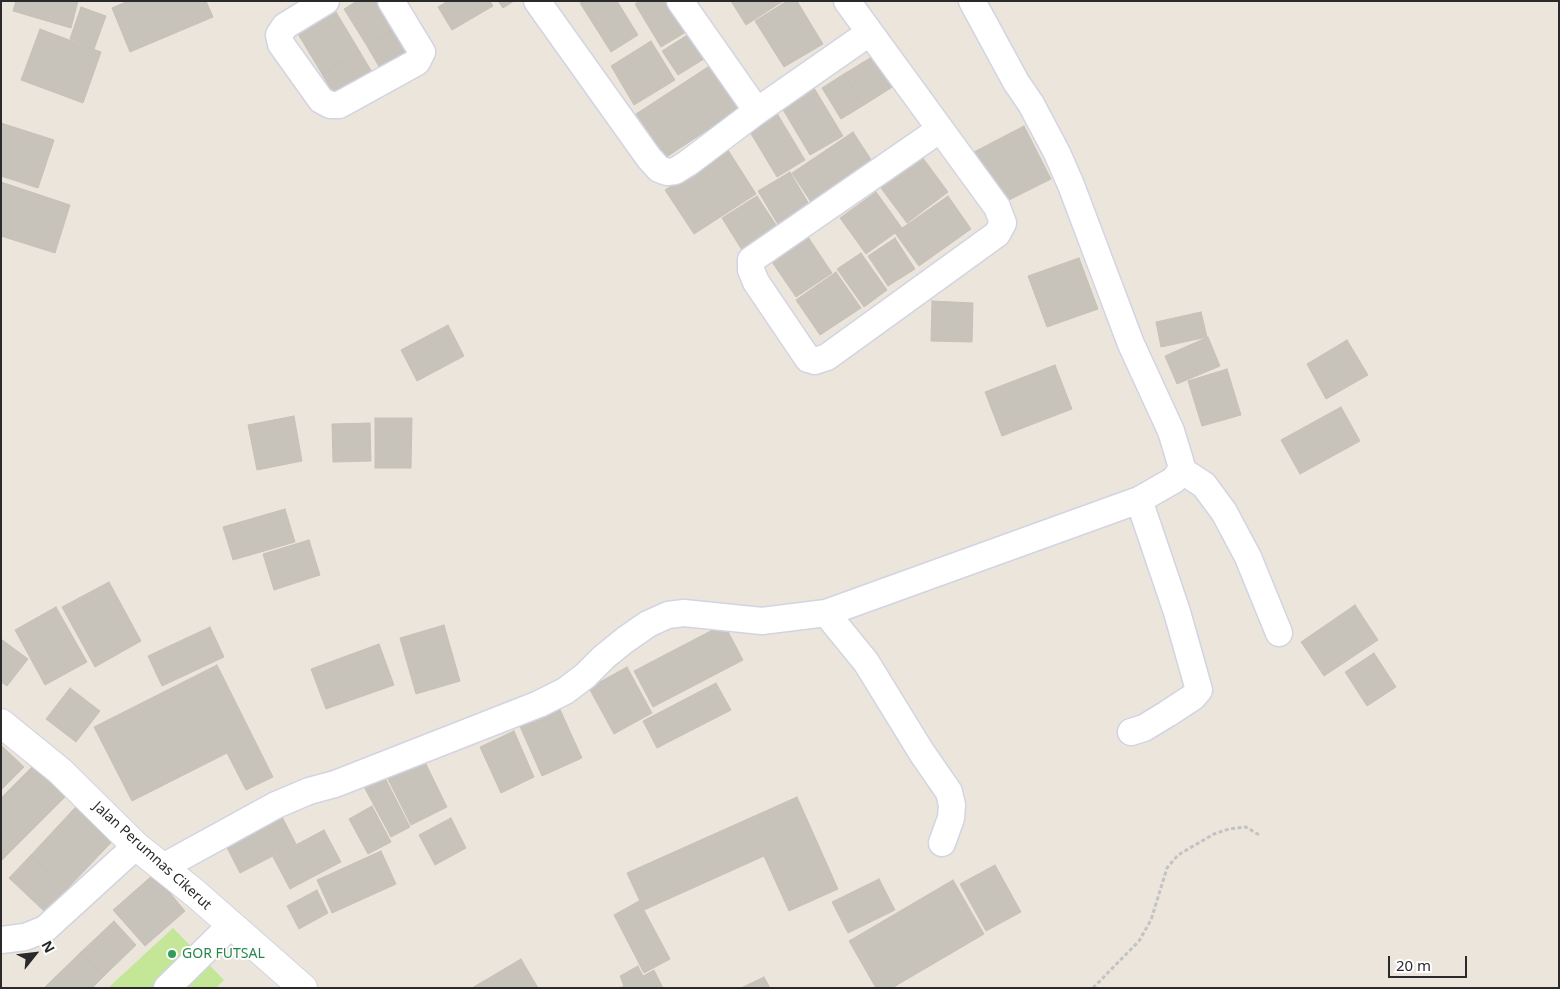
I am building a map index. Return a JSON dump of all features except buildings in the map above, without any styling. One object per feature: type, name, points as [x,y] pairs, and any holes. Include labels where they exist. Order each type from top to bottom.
[{"type":"street","points":[[326,1],[285,26],[279,35],[280,44],[321,100],[330,105],[339,105],[417,62],[422,52],[391,1]]},
{"type":"street","points":[[537,1],[659,169],[667,172],[675,171],[869,33]]},
{"type":"street","points":[[680,1],[757,111]]},
{"type":"street","points":[[847,1],[939,130],[997,207],[1003,223],[1001,230],[828,357],[815,361],[808,359],[756,282],[751,270],[751,260],[939,130]]},
{"type":"street","points":[[163,867],[276,805],[539,704],[565,691],[585,676],[625,640],[648,624],[668,615],[684,612],[762,621],[826,613],[1139,500],[1174,480],[1180,470],[1180,458],[1172,431],[1131,344],[1057,153],[972,1]]},
{"type":"street","points":[[1180,470],[1204,485],[1224,512],[1248,557],[1279,633]]},
{"type":"street","points":[[1131,732],[1144,728],[1167,714],[1193,697],[1199,690],[1177,612],[1139,500]]},
{"type":"street","points":[[826,613],[866,662],[922,753],[949,792],[952,805],[951,818],[942,843]]},
{"type":"street","name":"Jalan Perumnas Cikerut","points":[[1,723],[60,771],[136,846],[303,988]]},
{"type":"street","points":[[1,940],[25,937],[45,929],[136,846]]},
{"type":"street","points":[[168,988],[230,926]]},
{"type":"path","points":[[1093,988],[1139,941],[1151,920],[1167,868],[1178,855],[1214,834],[1229,829],[1246,827],[1261,836]]},
{"type":"green space","name":"GOR FUTSAL","points":[[173,928],[224,980],[216,988],[108,988]]},
{"type":"place","name":"GOR FUTSAL","points":[[172,954]]}]
